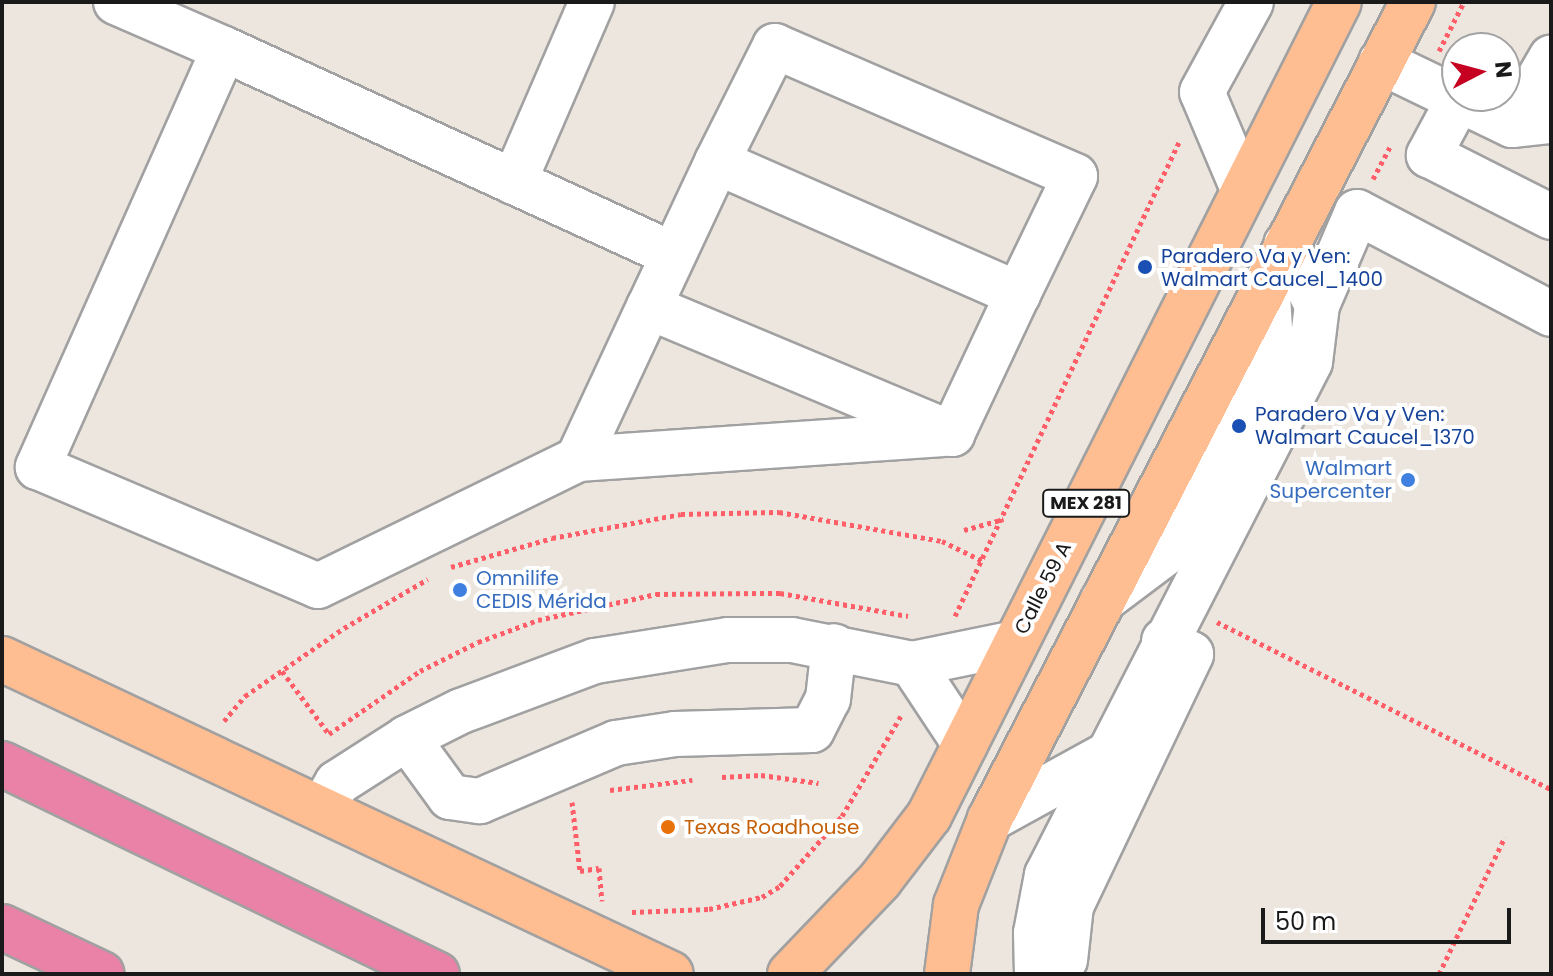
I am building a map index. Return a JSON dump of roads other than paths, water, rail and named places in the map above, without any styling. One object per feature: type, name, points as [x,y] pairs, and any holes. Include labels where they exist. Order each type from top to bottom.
[{"type":"highway","points":[[2,764],[437,974]]},
{"type":"highway","points":[[2,927],[102,974]]},
{"type":"main road","name":"Calle 59 A","points":[[790,974],[880,880],[929,816],[1339,2]]},
{"type":"main road","name":"MEX 281","points":[[947,974],[956,905],[990,819],[1413,2]]},
{"type":"main road","points":[[2,659],[322,809],[605,924],[671,974]]},
{"type":"lane","points":[[116,2],[673,255]]},
{"type":"lane","points":[[514,182],[592,2]]},
{"type":"lane","points":[[1243,189],[1202,92],[1251,2]]},
{"type":"lane","points":[[578,459],[717,162],[775,46],[1075,176],[952,434]]},
{"type":"lane","points":[[224,49],[38,467],[318,586],[578,459],[952,434]]},
{"type":"lane","points":[[1499,112],[1532,123],[1551,58]]},
{"type":"lane","points":[[1381,62],[1441,90]]},
{"type":"lane","points":[[1452,112],[1429,155],[1551,217]]},
{"type":"lane","points":[[717,162],[1018,294]]},
{"type":"lane","points":[[1037,974],[1036,933],[1047,875],[1103,757],[1310,362],[1317,305],[1357,212],[1551,314]]},
{"type":"lane","points":[[1277,262],[1317,305]]},
{"type":"lane","points":[[649,307],[952,434]]},
{"type":"lane","points":[[322,809],[337,783],[407,738],[461,711],[595,661],[728,640],[792,640],[912,664],[1015,643]]},
{"type":"lane","points":[[1066,974],[1064,944],[1071,906],[1191,654],[1164,641]]},
{"type":"lane","points":[[407,738],[450,797],[480,801],[616,743],[675,734],[812,730],[828,699],[834,646]]},
{"type":"lane","points":[[912,664],[965,744]]},
{"type":"lane","points":[[990,819],[1103,757]]},
{"type":"place","name":"Paradero Va y Ven: Walmart Caucel_1400","points":[[1145,267]]},
{"type":"place","name":"Paradero Va y Ven: Walmart Caucel_1370","points":[[1239,426]]},
{"type":"place","name":"Walmart Supercenter","points":[[1408,480]]},
{"type":"place","name":"Omnilife CEDIS Mérida","points":[[460,590]]},
{"type":"place","name":"Texas Roadhouse","points":[[668,827]]}]
